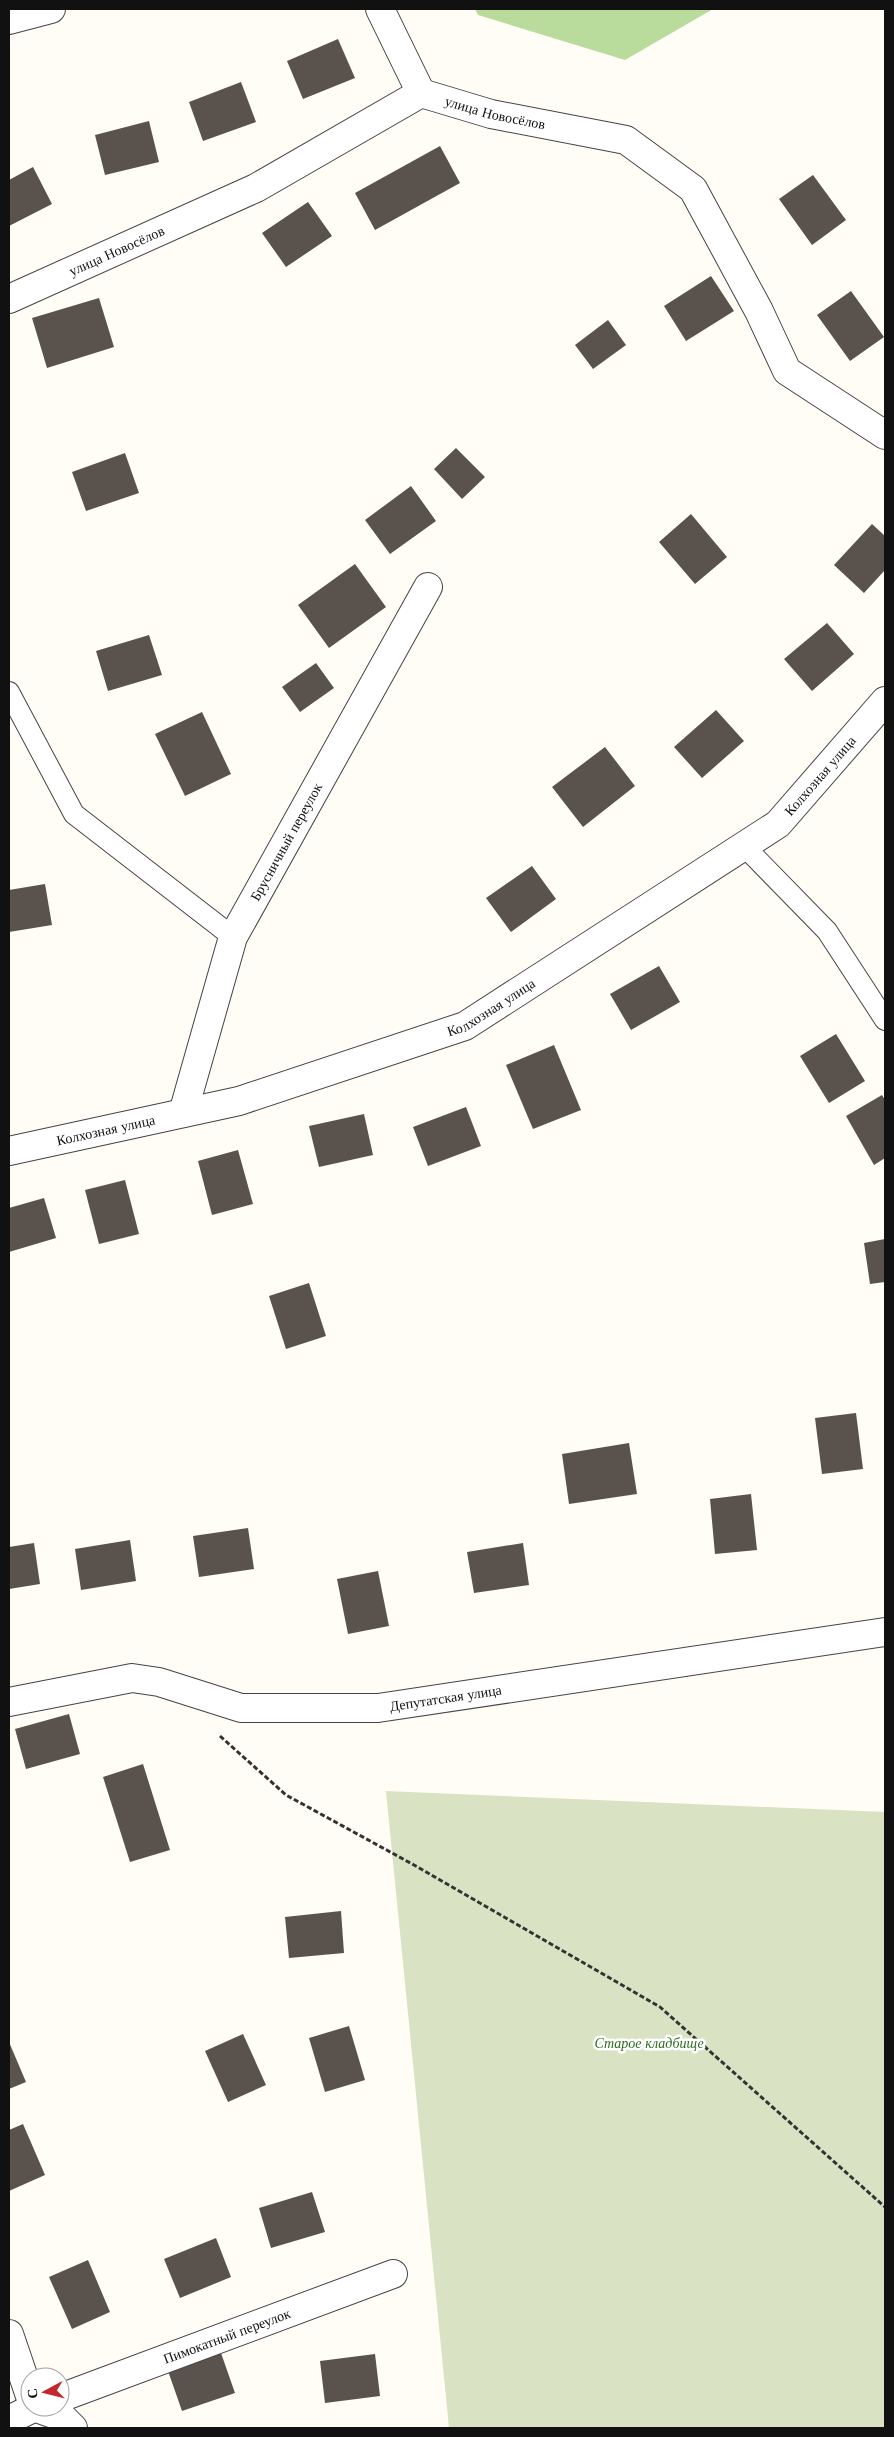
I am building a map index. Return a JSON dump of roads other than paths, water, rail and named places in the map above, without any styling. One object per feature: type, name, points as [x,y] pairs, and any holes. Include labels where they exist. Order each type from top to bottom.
[{"type":"street","points":[[9,20],[51,9]]},
{"type":"street","points":[[380,9],[421,93]]},
{"type":"street","name":"улица Новосёлов","points":[[9,299],[256,188],[421,93],[490,114],[626,140],[693,189],[759,311],[788,371],[885,435]]},
{"type":"street","name":"Брусничный переулок","points":[[183,1113],[233,937],[428,587]]},
{"type":"street","name":"Колхозная улица","points":[[9,1151],[239,1101],[465,1026],[778,824],[885,701]]},
{"type":"street","name":"Депутатская улица","points":[[9,1702],[132,1678],[159,1682],[241,1708],[378,1708],[885,1632]]},
{"type":"street","name":"Пимокатный переулок","points":[[70,2394],[393,2274]]},
{"type":"street","points":[[9,2334],[20,2367]]},
{"type":"street","points":[[62,2417],[73,2428]]},
{"type":"lane","points":[[9,692],[74,814],[233,937]]},
{"type":"lane","points":[[744,846],[827,931],[885,1020]]},
{"type":"park label","name":"Старое кладбище","points":[[649,2043]]}]
